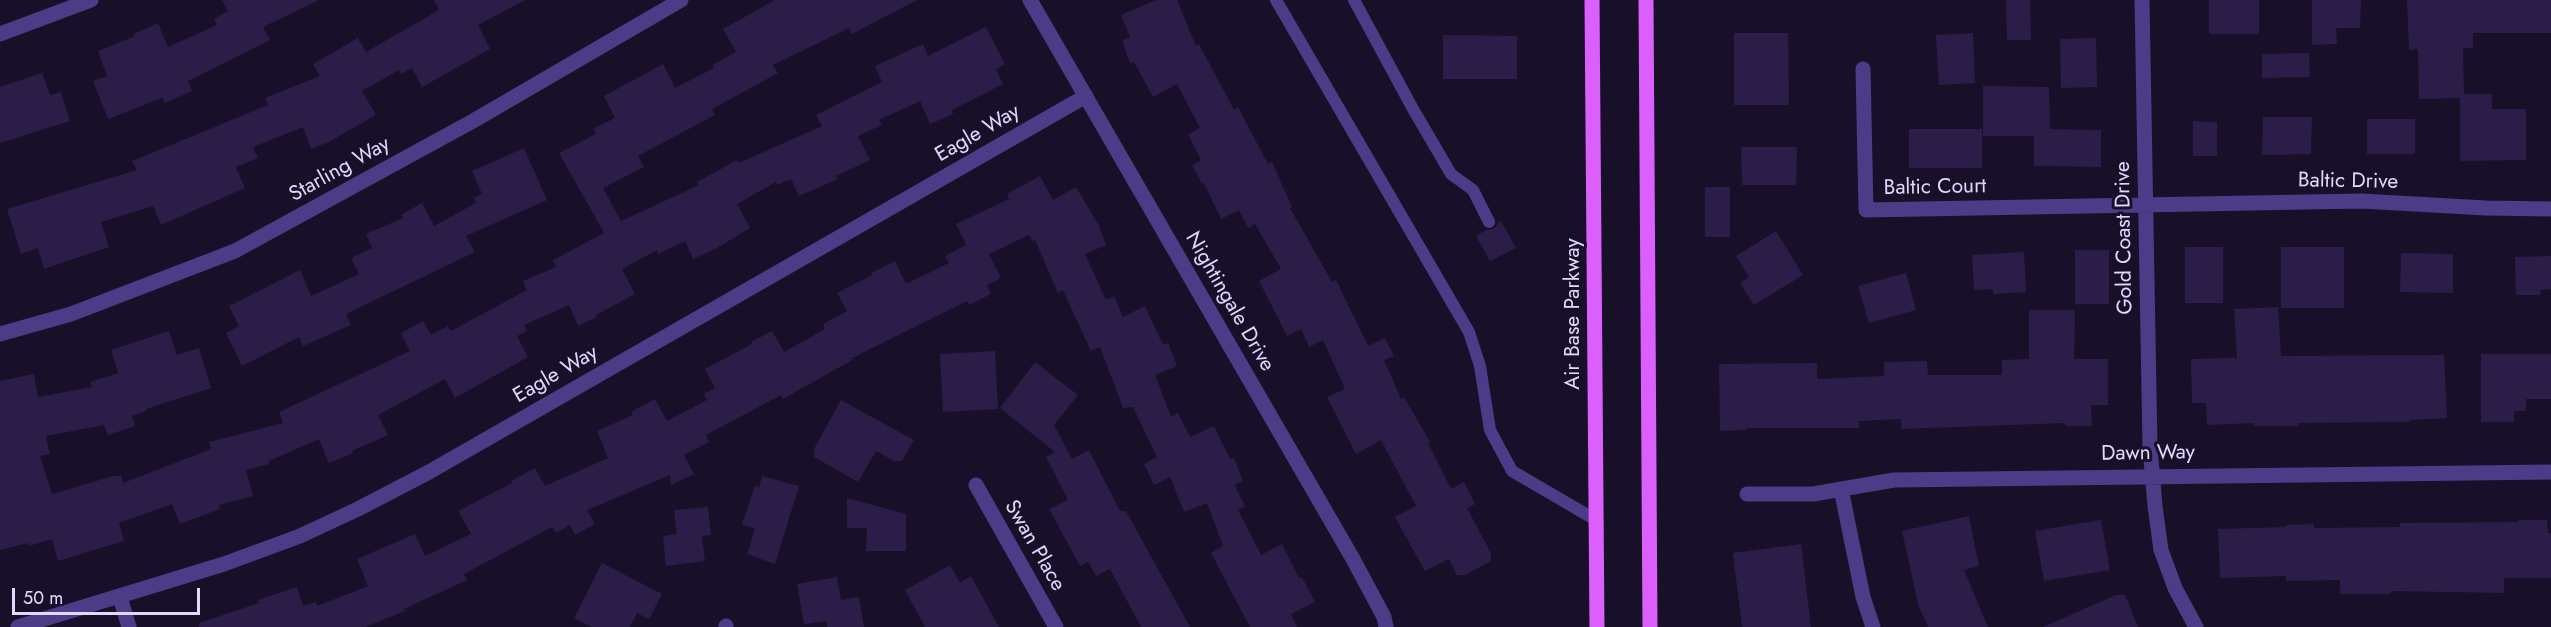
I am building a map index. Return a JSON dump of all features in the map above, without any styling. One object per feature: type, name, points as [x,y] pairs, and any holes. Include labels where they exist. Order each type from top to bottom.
[{"type":"main road","name":"Air Base Parkway","points":[[1592,0],[1597,627]]},
{"type":"main road","points":[[1646,0],[1650,627]]},
{"type":"street","points":[[0,34],[91,0]]},
{"type":"street","name":"Starling Way","points":[[0,334],[71,314],[235,251],[473,121],[681,0]]},
{"type":"street","name":"Nightingale Drive","points":[[1030,0],[1353,559],[1384,617],[1386,627]]},
{"type":"street","name":"Gold Coast Drive","points":[[2142,0],[2152,475],[2161,550],[2175,588],[2196,627]]},
{"type":"street","name":"Baltic Court","points":[[1863,69],[1866,210],[2145,206]]},
{"type":"street","name":"Eagle Way","points":[[18,627],[224,564],[300,536],[358,509],[429,472],[1086,96]]},
{"type":"street","name":"Baltic Drive","points":[[2145,206],[2361,201],[2551,209]]},
{"type":"street","name":"Dawn Way","points":[[1747,494],[1813,494],[1894,480],[2152,475],[2551,472]]},
{"type":"street","name":"Swan Place","points":[[976,485],[1056,627]]},
{"type":"street","points":[[1841,489],[1863,597],[1873,627]]},
{"type":"street","points":[[120,597],[129,627]]},
{"type":"lane","points":[[1276,0],[1469,332],[1480,366],[1490,430],[1512,471],[1596,520]]},
{"type":"lane","points":[[1354,0],[1451,174],[1473,190],[1489,222]]},
{"type":"building","points":[[222,0],[319,0],[263,27],[270,40],[188,81],[192,91],[165,103],[162,98],[108,119],[93,81],[107,76],[98,51],[135,36],[134,34],[158,23],[168,47],[217,25],[214,19],[228,11]]},
{"type":"building","points":[[434,0],[525,0],[478,25],[490,49],[422,87],[412,68],[401,74],[399,70],[362,91],[376,115],[329,142],[311,149],[303,127],[253,147],[258,158],[236,167],[245,188],[161,225],[153,206],[101,222],[109,247],[44,269],[38,248],[21,254],[7,209],[137,170],[132,161],[268,105],[265,98],[320,76],[313,64],[358,38],[366,52],[439,10]]},
{"type":"building","points":[[775,0],[917,0],[852,34],[849,28],[773,65],[778,73],[712,109],[715,115],[638,156],[644,167],[603,188],[621,221],[699,185],[697,182],[737,160],[739,163],[822,126],[816,115],[882,82],[875,66],[923,44],[928,56],[986,27],[1005,64],[996,69],[1003,84],[952,110],[953,114],[930,124],[920,101],[879,120],[882,125],[858,136],[870,160],[836,176],[838,179],[799,196],[791,179],[777,185],[776,182],[737,204],[750,228],[717,248],[693,259],[685,241],[658,254],[657,250],[622,269],[635,294],[578,326],[569,305],[524,325],[527,331],[517,336],[528,357],[455,398],[445,379],[378,415],[388,435],[352,451],[353,453],[329,463],[319,439],[269,461],[269,464],[246,470],[253,496],[219,505],[220,509],[180,524],[172,504],[119,523],[124,541],[58,561],[52,539],[29,546],[28,543],[0,550],[0,381],[34,374],[38,397],[92,387],[90,382],[118,373],[111,350],[169,331],[177,355],[199,348],[211,388],[146,409],[132,416],[135,426],[108,435],[104,425],[46,436],[50,454],[40,456],[52,494],[113,476],[121,476],[123,483],[211,449],[209,442],[283,423],[279,412],[410,351],[401,333],[423,321],[431,335],[448,326],[451,331],[527,290],[523,281],[556,267],[553,260],[604,233],[559,153],[596,134],[593,129],[615,118],[604,96],[663,64],[675,88],[714,68],[712,65],[736,52],[723,29]]},
{"type":"building","points":[[1156,0],[1177,0],[1196,46],[1199,44],[1234,110],[1238,107],[1268,164],[1272,162],[1292,207],[1290,208],[1332,282],[1336,280],[1368,346],[1385,338],[1394,356],[1384,360],[1401,399],[1404,397],[1430,442],[1428,443],[1451,489],[1464,482],[1475,504],[1467,508],[1491,553],[1491,561],[1465,575],[1457,575],[1449,559],[1425,571],[1395,517],[1416,506],[1381,440],[1356,454],[1327,397],[1345,389],[1323,340],[1309,347],[1301,329],[1287,336],[1259,281],[1281,269],[1255,224],[1248,228],[1239,210],[1221,219],[1204,183],[1202,184],[1192,165],[1201,160],[1188,134],[1200,128],[1177,84],[1153,97],[1134,62],[1130,63],[1122,41],[1130,37],[1121,15]]},
{"type":"building","points":[[2006,0],[2030,0],[2031,40],[2007,40]]},
{"type":"building","points":[[2209,0],[2259,0],[2259,34],[2209,34]]},
{"type":"building","points":[[2312,0],[2361,0],[2360,28],[2336,28],[2337,44],[2312,45]]},
{"type":"building","points":[[2407,0],[2551,0],[2551,33],[2473,33],[2473,48],[2463,48],[2464,94],[2492,94],[2492,109],[2526,109],[2526,160],[2460,161],[2460,98],[2419,99],[2418,49],[2409,50]]},
{"type":"building","points":[[1734,33],[1788,33],[1789,105],[1734,105]]},
{"type":"building","points":[[1973,33],[1975,83],[1939,85],[1936,35]]},
{"type":"building","points":[[1443,35],[1517,36],[1517,79],[1443,79]]},
{"type":"building","points":[[2096,38],[2097,87],[2061,88],[2060,39]]},
{"type":"building","points":[[2309,53],[2310,77],[2262,78],[2262,54]]},
{"type":"building","points":[[42,73],[50,95],[61,92],[70,121],[0,143],[0,87]]},
{"type":"building","points":[[1983,86],[2049,87],[2050,129],[2101,130],[2101,167],[2034,166],[2034,136],[1983,136]]},
{"type":"building","points":[[2263,117],[2312,117],[2311,154],[2262,155]]},
{"type":"building","points":[[2367,119],[2415,119],[2415,154],[2367,154]]},
{"type":"building","points":[[2193,121],[2217,122],[2217,156],[2193,156]]},
{"type":"building","points":[[1909,129],[1982,129],[1982,168],[1909,168]]},
{"type":"building","points":[[1741,147],[1797,147],[1796,185],[1742,185]]},
{"type":"building","points":[[524,148],[547,200],[466,236],[475,252],[346,314],[351,325],[303,346],[299,337],[242,366],[226,333],[239,326],[229,306],[300,270],[311,296],[359,274],[351,258],[372,248],[366,234],[403,218],[401,215],[422,203],[434,226],[476,203],[474,198],[482,194],[472,171]]},
{"type":"building","points":[[1040,176],[1053,200],[1076,187],[1098,224],[1106,245],[1085,254],[1106,300],[1114,296],[1123,317],[1145,306],[1163,345],[1168,343],[1177,366],[1155,375],[1171,417],[1178,413],[1190,437],[1214,426],[1230,459],[1234,458],[1243,481],[1235,485],[1245,507],[1238,510],[1261,555],[1282,544],[1299,578],[1302,577],[1315,602],[1291,614],[1297,627],[1250,627],[1211,553],[1223,546],[1207,503],[1184,512],[1170,477],[1154,485],[1144,464],[1157,457],[1133,407],[1123,408],[1100,347],[1091,351],[1063,290],[1058,293],[1035,240],[1032,241],[1029,235],[989,254],[1001,278],[987,285],[991,294],[969,305],[967,301],[850,359],[854,359],[783,399],[781,395],[706,435],[709,442],[684,455],[694,474],[671,485],[670,475],[587,510],[595,524],[575,535],[570,525],[556,533],[552,527],[464,574],[467,580],[404,609],[405,611],[365,627],[199,627],[199,623],[259,603],[258,600],[297,587],[303,606],[316,602],[317,606],[368,586],[357,559],[415,534],[425,556],[471,534],[458,511],[512,483],[511,481],[535,468],[545,486],[608,458],[597,431],[633,415],[631,412],[655,399],[667,421],[707,400],[704,394],[715,388],[705,369],[772,331],[784,352],[825,329],[823,324],[847,311],[837,293],[872,275],[871,273],[895,261],[906,284],[949,263],[945,256],[966,245],[956,224],[1009,199],[1007,194]]},
{"type":"building","points":[[1705,187],[1730,187],[1730,237],[1705,237]]},
{"type":"building","points":[[1501,221],[1516,248],[1490,261],[1476,236],[1493,229]]},
{"type":"building","points":[[1776,231],[1803,275],[1754,305],[1740,283],[1749,277],[1736,256]]},
{"type":"building","points":[[2185,247],[2223,247],[2223,303],[2185,303]]},
{"type":"building","points":[[2281,247],[2344,247],[2344,308],[2281,308]]},
{"type":"building","points":[[2075,250],[2109,250],[2109,304],[2075,304]]},
{"type":"building","points":[[2024,252],[2026,292],[1993,294],[1993,289],[1974,290],[1972,255]]},
{"type":"building","points":[[2401,253],[2453,254],[2453,293],[2400,292]]},
{"type":"building","points":[[2551,256],[2551,289],[2540,290],[2541,295],[2516,295],[2515,257]]},
{"type":"building","points":[[1906,273],[1916,310],[1869,323],[1858,286]]},
{"type":"building","points":[[2278,307],[2281,356],[2444,355],[2447,418],[2410,420],[2410,422],[2298,423],[2298,426],[2254,426],[2254,423],[2207,425],[2206,403],[2192,403],[2191,359],[2237,358],[2234,309]]},
{"type":"building","points":[[2029,310],[2075,310],[2074,359],[2108,359],[2108,405],[2091,405],[2092,426],[2065,426],[2065,423],[1901,429],[1901,419],[1859,421],[1859,428],[1747,428],[1747,430],[1720,431],[1719,364],[1817,363],[1817,379],[1884,376],[1884,362],[1927,361],[1928,375],[2002,375],[2002,360],[2029,359]]},
{"type":"building","points":[[995,351],[998,409],[943,412],[940,354]]},
{"type":"building","points":[[2481,354],[2551,354],[2551,399],[2526,399],[2526,411],[2514,411],[2514,422],[2481,422]]},
{"type":"building","points":[[1035,362],[1078,395],[1054,425],[1072,459],[1089,450],[1120,511],[1126,511],[1190,627],[1141,627],[1110,569],[1096,576],[1088,562],[1080,566],[1049,509],[1068,500],[1046,457],[1055,452],[1000,408]]},
{"type":"building","points":[[841,400],[914,440],[902,461],[894,461],[876,451],[858,482],[814,457],[814,449]]},
{"type":"building","points":[[762,476],[799,486],[775,564],[747,554],[755,529],[742,524],[755,486],[759,488]]},
{"type":"building","points":[[847,498],[906,514],[906,551],[866,551],[867,528],[847,528]]},
{"type":"building","points":[[708,507],[711,535],[702,536],[705,561],[666,566],[663,536],[677,534],[674,510]]},
{"type":"building","points":[[1969,516],[1979,566],[1964,570],[1988,627],[1928,627],[1918,604],[1902,531]]},
{"type":"building","points":[[2101,520],[2110,570],[2044,581],[2035,531]]},
{"type":"building","points":[[2518,520],[2547,520],[2548,533],[2551,533],[2551,578],[2504,578],[2504,593],[2391,591],[2391,594],[2340,594],[2340,580],[2286,581],[2286,576],[2220,578],[2218,529],[2314,524],[2314,528],[2400,527],[2400,523],[2518,522]]},
{"type":"building","points":[[1801,544],[1811,627],[1742,627],[1733,553]]},
{"type":"building","points":[[602,563],[662,594],[649,619],[637,613],[630,627],[592,627],[574,618]]},
{"type":"building","points":[[950,565],[960,583],[971,576],[999,627],[925,627],[905,590]]},
{"type":"building","points":[[837,577],[841,600],[859,597],[864,627],[827,627],[827,621],[804,624],[797,584]]},
{"type":"building","points":[[2116,595],[2125,595],[2138,627],[2043,627]]}]
